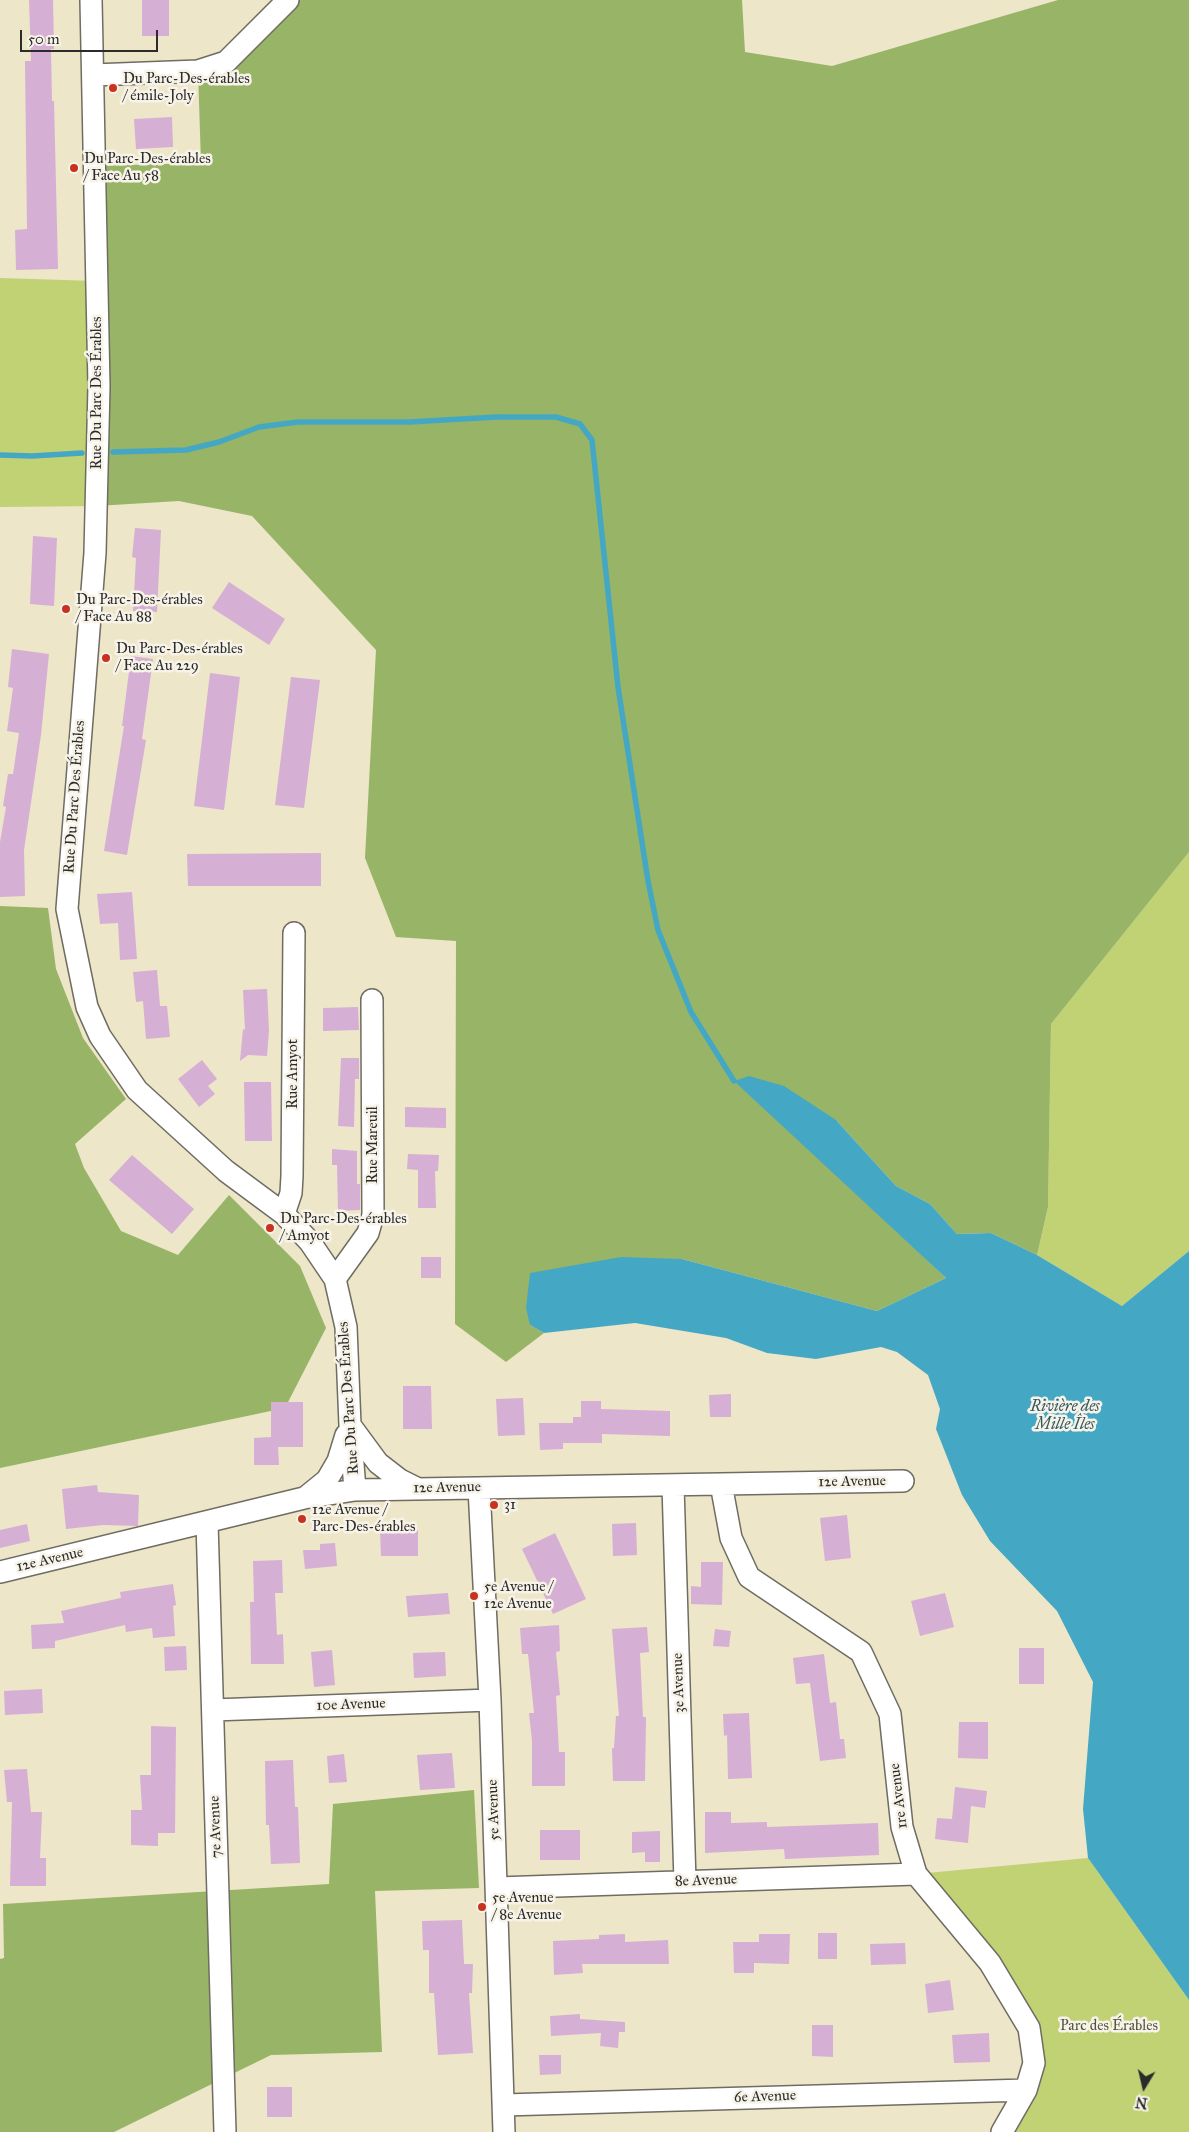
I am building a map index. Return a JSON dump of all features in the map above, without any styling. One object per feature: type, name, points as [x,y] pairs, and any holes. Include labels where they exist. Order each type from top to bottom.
[{"type":"street","name":"Rue Du Parc Des Érables","points":[[91,0],[99,386],[96,553],[67,909],[87,1007],[100,1036],[137,1090],[226,1171],[284,1214],[310,1242],[335,1279],[346,1327],[355,1490]]},
{"type":"street","points":[[92,75],[198,71],[226,62],[288,0]]},
{"type":"street","name":"Rue Amyot","points":[[284,1214],[291,1193],[292,1176],[294,933]]},
{"type":"street","name":"Rue Mareuil","points":[[335,1279],[368,1233],[373,1215],[372,1000]]},
{"type":"street","points":[[350,1425],[378,1463],[400,1480],[418,1489]]},
{"type":"street","points":[[304,1498],[327,1480],[338,1461],[350,1425]]},
{"type":"street","name":"12e Avenue","points":[[0,1572],[304,1498],[355,1490],[903,1481]]},
{"type":"street","name":"1re Avenue","points":[[720,1484],[731,1538],[749,1577],[861,1652],[890,1714],[902,1827],[916,1874],[990,1963],[1028,2028],[1034,2063],[1026,2090],[1002,2132]]},
{"type":"street","name":"3e Avenue","points":[[673,1485],[685,1882]]},
{"type":"street","name":"5e Avenue","points":[[479,1488],[490,1700],[504,2132]]},
{"type":"street","name":"7e Avenue","points":[[207,1522],[225,2132]]},
{"type":"street","name":"10e Avenue","points":[[213,1710],[490,1700]]},
{"type":"street","name":"8e Avenue","points":[[496,1888],[916,1874]]},
{"type":"street","name":"6e Avenue","points":[[504,2105],[1026,2090]]},
{"type":"green space","points":[[288,0],[742,0],[745,52],[832,66],[1058,0],[1189,0],[1189,852],[1051,1024],[1048,1207],[1037,1255],[991,1233],[957,1234],[930,1204],[896,1186],[836,1120],[898,1232],[946,1278],[877,1311],[682,1259],[530,1325],[544,1333],[506,1362],[455,1324],[456,941],[396,937],[365,858],[376,650],[252,516],[179,501],[96,506],[94,166],[201,163],[198,71]]},
{"type":"green space","points":[[0,278],[96,281],[96,506],[0,507]]},
{"type":"green space","points":[[1189,852],[1189,1251],[1122,1306],[1037,1255],[1048,1207],[1051,1024]]},
{"type":"green space","points":[[0,906],[48,908],[56,969],[83,1038],[126,1099],[75,1144],[84,1168],[121,1231],[178,1255],[229,1195],[300,1266],[326,1328],[285,1408],[0,1468]]},
{"type":"green space","points":[[474,1790],[479,1888],[375,1891],[382,2052],[271,2055],[114,2132],[0,2132],[0,1959],[4,1958],[3,1904],[329,1884],[333,1804]]},
{"type":"green space","name":"Parc des Érables","points":[[1088,1858],[1189,2000],[1189,2132],[1002,2132],[1026,2090],[1029,2028],[916,1874]]},
{"type":"water","name":"Rivière des Mille Îles","points":[[749,1076],[784,1086],[836,1120],[896,1186],[930,1204],[957,1234],[991,1233],[1037,1255],[1122,1306],[1189,1251],[1189,2000],[1088,1858],[1083,1809],[1093,1682],[1057,1611],[990,1541],[962,1495],[936,1429],[940,1409],[928,1375],[897,1352],[881,1347],[816,1359],[767,1353],[726,1338],[635,1323],[544,1333],[530,1325],[526,1308],[530,1273],[621,1257],[682,1259],[877,1311],[946,1278],[734,1081]]},
{"type":"building","points":[[29,0],[53,0],[54,49],[51,49],[58,269],[16,270],[15,230],[27,229],[25,61],[31,61]]},
{"type":"building","points":[[142,0],[169,0],[169,36],[142,36]]},
{"type":"building","points":[[172,117],[173,147],[136,149],[134,119]]},
{"type":"building","points":[[135,528],[161,530],[157,612],[133,611],[136,558],[132,557]]},
{"type":"building","points":[[33,536],[57,538],[54,606],[30,604]]},
{"type":"building","points":[[229,582],[285,619],[269,645],[212,608]]},
{"type":"building","points":[[12,649],[49,654],[41,735],[24,850],[25,896],[0,897],[0,842],[6,807],[3,806],[8,774],[13,774],[19,733],[7,731],[13,688],[8,687]]},
{"type":"building","points":[[131,656],[153,659],[142,739],[146,740],[127,855],[104,851],[124,726],[122,726]]},
{"type":"building","points":[[210,673],[240,677],[224,810],[194,806]]},
{"type":"building","points":[[291,677],[320,680],[304,808],[275,805]]},
{"type":"building","points":[[321,853],[321,886],[188,886],[187,854]]},
{"type":"building","points":[[132,892],[137,959],[120,960],[118,923],[100,924],[97,894]]},
{"type":"building","points":[[157,970],[160,1006],[167,1006],[170,1037],[146,1039],[143,1001],[136,1002],[133,972]]},
{"type":"building","points":[[267,989],[269,1030],[267,1056],[248,1055],[240,1061],[243,1029],[245,1030],[243,990]]},
{"type":"building","points":[[358,1007],[359,1030],[323,1031],[323,1008]]},
{"type":"building","points":[[341,1058],[359,1058],[359,1079],[355,1079],[354,1127],[338,1126]]},
{"type":"building","points":[[202,1060],[217,1079],[208,1086],[215,1094],[199,1107],[178,1079]]},
{"type":"building","points":[[244,1082],[271,1082],[272,1141],[245,1141]]},
{"type":"building","points":[[405,1107],[446,1108],[446,1128],[405,1127]]},
{"type":"building","points":[[332,1149],[357,1151],[357,1184],[360,1184],[360,1210],[338,1211],[337,1165],[332,1165]]},
{"type":"building","points":[[408,1154],[439,1155],[438,1171],[435,1171],[436,1208],[418,1208],[418,1170],[407,1169]]},
{"type":"building","points":[[132,1155],[194,1209],[172,1234],[109,1180]]},
{"type":"building","points":[[421,1257],[441,1257],[441,1278],[421,1278]]},
{"type":"building","points":[[403,1386],[431,1386],[432,1429],[403,1429]]},
{"type":"building","points":[[731,1394],[731,1417],[710,1417],[709,1395]]},
{"type":"building","points":[[523,1398],[525,1435],[498,1436],[496,1399]]},
{"type":"building","points":[[581,1401],[601,1401],[601,1409],[670,1411],[670,1436],[602,1434],[602,1443],[563,1443],[563,1449],[540,1450],[539,1423],[573,1423],[573,1417],[581,1417]]},
{"type":"building","points":[[271,1402],[303,1402],[303,1447],[278,1447],[279,1465],[254,1465],[254,1438],[271,1437]]},
{"type":"building","points":[[97,1485],[98,1492],[139,1495],[138,1526],[103,1525],[66,1529],[62,1489]]},
{"type":"building","points":[[847,1515],[851,1558],[825,1561],[820,1518]]},
{"type":"building","points":[[636,1523],[637,1555],[613,1556],[612,1524]]},
{"type":"building","points":[[27,1524],[30,1541],[0,1548],[0,1530]]},
{"type":"building","points":[[380,1530],[418,1530],[418,1556],[381,1556]]},
{"type":"building","points":[[555,1533],[586,1599],[553,1614],[522,1549]]},
{"type":"building","points":[[335,1543],[337,1566],[305,1569],[303,1550],[320,1550],[320,1544]]},
{"type":"building","points":[[282,1560],[283,1593],[275,1593],[277,1635],[283,1634],[284,1664],[251,1664],[250,1602],[254,1602],[253,1561]]},
{"type":"building","points":[[701,1562],[723,1562],[722,1605],[691,1604],[691,1586],[701,1587]]},
{"type":"building","points":[[173,1584],[176,1605],[173,1606],[175,1636],[153,1638],[152,1628],[126,1632],[125,1625],[55,1641],[55,1648],[32,1649],[31,1625],[64,1623],[61,1611],[121,1598],[120,1592]]},
{"type":"building","points":[[448,1593],[450,1614],[408,1617],[406,1596]]},
{"type":"building","points":[[945,1593],[954,1627],[920,1636],[911,1601]]},
{"type":"building","points":[[559,1625],[560,1651],[556,1652],[560,1695],[556,1696],[559,1752],[565,1752],[565,1786],[532,1786],[532,1741],[529,1713],[534,1713],[528,1654],[522,1654],[520,1628]]},
{"type":"building","points":[[647,1627],[649,1652],[640,1653],[643,1717],[646,1717],[645,1781],[613,1781],[612,1748],[614,1748],[616,1716],[619,1716],[612,1629]]},
{"type":"building","points":[[715,1629],[731,1631],[729,1647],[713,1646]]},
{"type":"building","points":[[186,1646],[187,1670],[165,1671],[164,1647]]},
{"type":"building","points":[[1019,1648],[1044,1648],[1044,1684],[1019,1684]]},
{"type":"building","points":[[332,1650],[335,1685],[314,1687],[311,1652]]},
{"type":"building","points":[[445,1652],[446,1676],[414,1678],[413,1653]]},
{"type":"building","points":[[824,1654],[830,1703],[836,1702],[840,1739],[844,1739],[846,1758],[820,1761],[810,1683],[796,1684],[793,1658]]},
{"type":"building","points":[[42,1689],[43,1713],[5,1715],[4,1691]]},
{"type":"building","points":[[749,1713],[752,1778],[728,1779],[727,1735],[724,1736],[723,1714]]},
{"type":"building","points":[[959,1722],[988,1722],[988,1759],[958,1758]]},
{"type":"building","points":[[151,1726],[176,1727],[175,1833],[158,1833],[158,1846],[131,1845],[131,1810],[142,1810],[140,1775],[151,1775]]},
{"type":"building","points":[[452,1753],[455,1788],[420,1790],[417,1755]]},
{"type":"building","points":[[344,1754],[347,1782],[329,1783],[327,1756]]},
{"type":"building","points":[[293,1760],[295,1807],[298,1807],[300,1863],[271,1864],[269,1825],[266,1825],[265,1761]]},
{"type":"building","points":[[27,1769],[31,1812],[42,1812],[40,1858],[46,1858],[46,1886],[10,1886],[12,1802],[7,1802],[4,1770]]},
{"type":"building","points":[[955,1787],[987,1791],[985,1808],[971,1806],[968,1843],[935,1839],[937,1818],[952,1819]]},
{"type":"building","points":[[705,1812],[731,1812],[731,1823],[767,1822],[767,1827],[878,1823],[879,1855],[785,1859],[784,1849],[705,1853]]},
{"type":"building","points":[[540,1830],[580,1830],[580,1860],[540,1860]]},
{"type":"building","points":[[660,1831],[660,1862],[645,1862],[645,1852],[632,1853],[632,1832]]},
{"type":"building","points":[[462,1920],[464,1964],[473,1964],[472,1993],[469,1993],[473,2053],[438,2055],[434,1993],[429,1993],[429,1950],[423,1950],[422,1921]]},
{"type":"building","points":[[818,1933],[837,1933],[837,1959],[818,1959]]},
{"type":"building","points":[[625,1934],[625,1942],[668,1940],[669,1964],[582,1964],[583,1973],[554,1975],[553,1941],[599,1939],[599,1935]]},
{"type":"building","points":[[759,1934],[790,1934],[789,1964],[754,1963],[754,1973],[734,1973],[733,1942],[759,1942]]},
{"type":"building","points":[[905,1943],[906,1964],[871,1965],[870,1944]]},
{"type":"building","points":[[950,1980],[954,2010],[928,2013],[925,1984]]},
{"type":"building","points":[[580,2014],[580,2019],[625,2022],[625,2032],[619,2032],[618,2048],[600,2046],[601,2033],[551,2036],[550,2016]]},
{"type":"building","points":[[812,2025],[833,2025],[833,2057],[812,2056]]},
{"type":"building","points":[[989,2033],[990,2062],[954,2063],[952,2035]]},
{"type":"building","points":[[539,2055],[561,2055],[561,2074],[540,2075]]},
{"type":"building","points":[[267,2087],[292,2087],[292,2117],[267,2117]]},
{"type":"waterway","points":[[113,452],[186,450],[219,442],[259,427],[298,422],[409,422],[497,417],[556,417],[580,424],[592,440],[618,687],[648,881],[658,930],[691,1012],[734,1081]]},
{"type":"waterway","points":[[0,455],[32,456],[82,453]]},
{"type":"place","name":"Du Parc-Des-érables / émile-Joly","points":[[113,88]]},
{"type":"place","name":"Du Parc-Des-érables / Face Au 58","points":[[74,168]]},
{"type":"place","name":"Du Parc-Des-érables / Face Au 88","points":[[66,609]]},
{"type":"place","name":"Du Parc-Des-érables / Face Au 229","points":[[106,658]]},
{"type":"place","name":"Du Parc-Des-érables / Amyot","points":[[270,1228]]},
{"type":"place","name":"31","points":[[494,1505]]},
{"type":"place","name":"12e Avenue / Parc-Des-érables","points":[[302,1519]]},
{"type":"place","name":"5e Avenue / 12e Avenue","points":[[474,1596]]},
{"type":"place","name":"5e Avenue / 8e Avenue","points":[[482,1907]]}]
